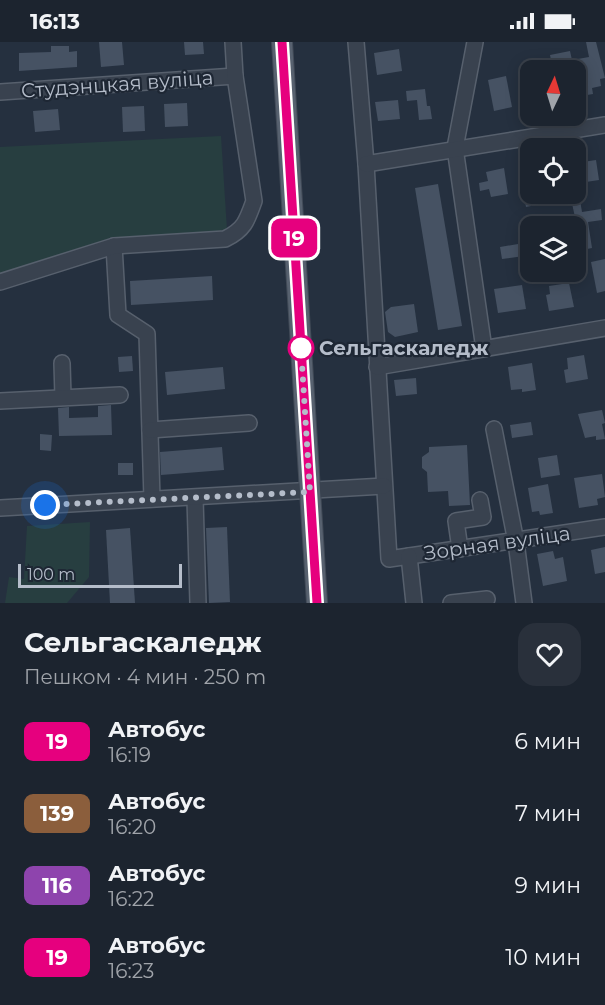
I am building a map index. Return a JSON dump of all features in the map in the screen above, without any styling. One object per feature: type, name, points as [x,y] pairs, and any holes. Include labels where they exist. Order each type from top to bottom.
[{"type":"main road","points":[[282,42],[317,603]]},
{"type":"street","points":[[0,282],[114,246],[225,239],[238,233],[248,220],[254,201],[232,42]]},
{"type":"street","points":[[0,508],[384,486],[366,164],[356,42]]},
{"type":"street","points":[[475,42],[454,148],[484,349]]},
{"type":"street","name":"Студэнцкая вуліца","points":[[0,92],[235,76]]},
{"type":"street","points":[[366,164],[605,125]]},
{"type":"street","points":[[114,246],[118,315],[147,334],[152,499]]},
{"type":"street","points":[[377,367],[605,328]]},
{"type":"street","points":[[62,363],[63,397]]},
{"type":"street","points":[[0,401],[120,395]]},
{"type":"street","points":[[150,430],[249,423]]},
{"type":"street","points":[[494,429],[516,542],[524,603]]},
{"type":"street","name":"Зорная вуліца","points":[[384,486],[389,559],[605,528]]},
{"type":"street","points":[[195,498],[198,603]]},
{"type":"street","points":[[460,549],[456,520],[483,517],[480,500]]},
{"type":"street","points":[[408,556],[414,603]]},
{"type":"street","points":[[451,603],[487,599]]},
{"type":"green space","points":[[221,136],[227,230],[108,242],[0,274],[0,147]]},
{"type":"green space","points":[[90,522],[89,577],[67,603],[5,603],[9,577],[24,579],[27,526]]},
{"type":"building","points":[[99,42],[122,42],[124,65],[101,67]]},
{"type":"building","points":[[184,42],[203,42],[204,54],[185,55]]},
{"type":"building","points":[[586,42],[596,42],[605,78],[600,79],[601,86],[592,88],[593,94],[586,95],[586,60],[572,60],[589,57]]},
{"type":"building","points":[[51,46],[69,46],[69,52],[77,51],[77,67],[19,71],[19,53],[51,52]]},
{"type":"building","points":[[399,49],[402,71],[377,75],[374,53]]},
{"type":"building","points":[[570,51],[572,60],[551,60],[550,55]]},
{"type":"building","points":[[506,76],[512,107],[494,111],[488,80]]},
{"type":"building","points":[[425,89],[427,106],[430,106],[432,119],[419,120],[417,100],[407,101],[406,91]]},
{"type":"building","points":[[398,100],[400,119],[378,121],[375,102]]},
{"type":"building","points":[[187,103],[188,126],[165,127],[164,104]]},
{"type":"building","points":[[144,106],[145,131],[123,132],[122,107]]},
{"type":"building","points":[[58,109],[60,130],[35,132],[33,111]]},
{"type":"building","points":[[596,160],[599,180],[586,182],[586,162]]},
{"type":"building","points":[[504,168],[508,194],[491,197],[489,189],[480,191],[479,183],[488,181],[486,172]]},
{"type":"building","points":[[438,184],[462,326],[438,330],[415,188]]},
{"type":"building","points":[[572,204],[581,204],[582,212],[601,209],[602,220],[588,222],[592,248],[586,249],[586,216],[575,216]]},
{"type":"building","points":[[518,244],[520,257],[502,259],[500,247]]},
{"type":"building","points":[[605,259],[605,291],[597,293],[591,262]]},
{"type":"building","points":[[212,276],[213,300],[131,305],[130,281]]},
{"type":"building","points":[[569,283],[574,307],[549,311],[546,295],[550,294],[549,286]]},
{"type":"building","points":[[522,285],[526,309],[498,313],[494,289]]},
{"type":"building","points":[[414,304],[418,332],[395,337],[388,332],[385,312],[391,307]]},
{"type":"building","points":[[584,355],[588,379],[566,383],[564,370],[568,369],[567,358]]},
{"type":"building","points":[[132,356],[133,371],[119,372],[118,357]]},
{"type":"building","points":[[532,363],[536,390],[522,392],[522,389],[511,390],[508,367]]},
{"type":"building","points":[[223,367],[225,389],[167,395],[165,372]]},
{"type":"building","points":[[416,378],[417,394],[396,396],[394,380]]},
{"type":"building","points":[[111,405],[112,435],[59,436],[58,408],[69,407],[69,418],[98,417],[98,406]]},
{"type":"building","points":[[602,410],[605,439],[596,440],[596,436],[585,438],[578,414]]},
{"type":"building","points":[[531,422],[533,435],[512,438],[510,425]]},
{"type":"building","points":[[40,434],[52,435],[51,451],[40,450]]},
{"type":"building","points":[[467,445],[470,505],[449,506],[448,491],[428,492],[427,472],[422,468],[422,457],[429,452],[429,447]]},
{"type":"building","points":[[222,447],[224,470],[161,475],[160,452]]},
{"type":"building","points":[[557,455],[560,475],[541,478],[538,458]]},
{"type":"building","points":[[118,463],[133,463],[133,475],[118,475]]},
{"type":"building","points":[[602,474],[605,497],[597,499],[598,505],[579,508],[574,478]]},
{"type":"building","points":[[548,484],[553,513],[540,515],[539,511],[532,512],[528,488]]},
{"type":"building","points":[[227,527],[230,602],[209,603],[206,528]]},
{"type":"building","points":[[130,528],[135,603],[110,603],[106,530]]},
{"type":"building","points":[[605,547],[605,572],[595,574],[591,550]]},
{"type":"building","points":[[553,551],[555,559],[563,557],[567,581],[543,586],[537,554]]},
{"type":"bus line","name":"19","points":[[282,42],[317,603]]},
{"type":"place","name":"Сельгаскаледж","points":[[301,348]]},
{"type":"route","points":[[45,505],[310,492],[301,348]]}]
